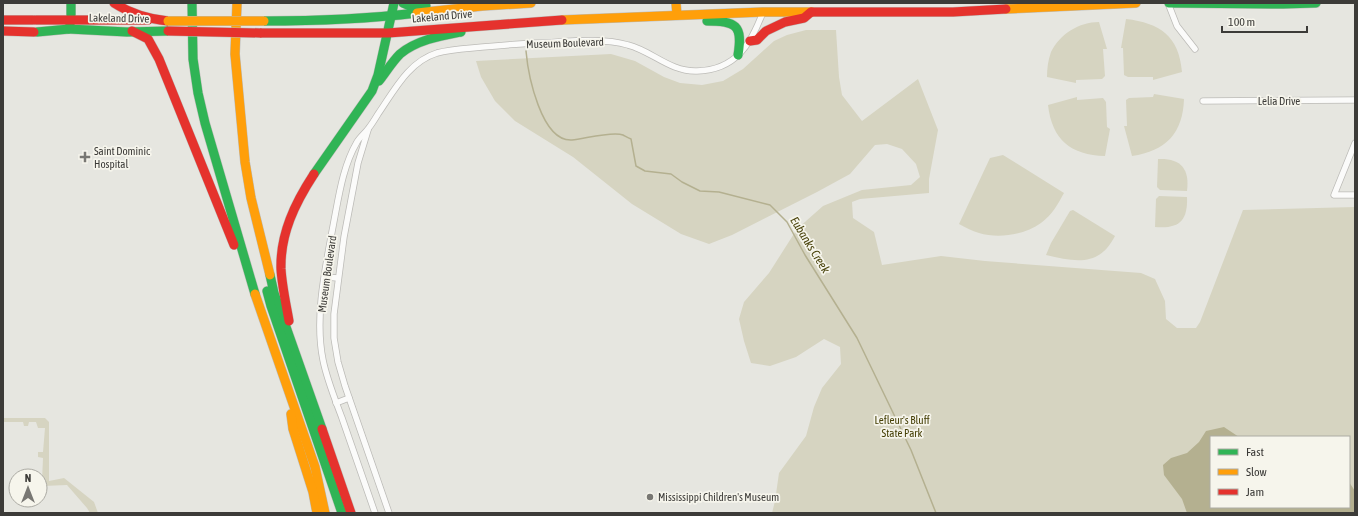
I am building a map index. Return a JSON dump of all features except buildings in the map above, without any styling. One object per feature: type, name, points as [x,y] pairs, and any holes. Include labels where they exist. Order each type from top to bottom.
[{"type":"main road","points":[[70,25],[71,3]]},
{"type":"main road","points":[[114,3],[126,11],[154,20]]},
{"type":"main road","points":[[192,3],[193,59],[198,94],[207,131],[257,303],[315,467],[325,513]]},
{"type":"main road","points":[[237,3],[235,54],[239,106],[245,162],[258,251],[271,306],[342,513]]},
{"type":"main road","points":[[372,91],[378,75],[394,3]]},
{"type":"main road","points":[[402,3],[415,7],[459,5],[482,6]]},
{"type":"main road","name":"Lakeland Drive","points":[[3,31],[36,32],[70,25],[154,20],[289,21],[392,16],[482,6],[531,3]]},
{"type":"main road","points":[[676,3],[680,15],[691,21],[729,21],[735,26],[740,37],[738,55]]},
{"type":"main road","name":"Lakeland Drive","points":[[3,20],[35,20],[132,31],[388,33],[550,20],[680,15],[764,7],[811,12],[1136,3]]},
{"type":"main road","points":[[1168,3],[1316,3]]},
{"type":"main road","points":[[750,41],[757,40],[766,31],[785,22],[804,18],[811,12]]},
{"type":"main road","points":[[296,356],[281,269],[283,239],[291,214],[307,185],[394,60],[409,47],[433,38],[493,24]]},
{"type":"main road","points":[[132,31],[148,39],[159,58],[257,303]]},
{"type":"main road","points":[[251,198],[274,293],[351,513]]},
{"type":"main road","points":[[286,388],[293,429],[313,492],[317,513]]},
{"type":"street","points":[[1168,3],[1177,26],[1195,49]]},
{"type":"street","name":"Museum Boulevard","points":[[375,513],[336,403],[323,359],[320,332],[320,308],[342,181],[357,140],[368,130],[406,73],[423,59],[437,53],[454,50],[501,45],[591,41],[612,41],[630,45],[667,64],[683,70],[697,71],[713,68],[730,61],[738,55],[755,33],[764,7]]},
{"type":"street","name":"Lelia Drive","points":[[1203,101],[1355,100]]},
{"type":"street","name":"Museum Boulevard","points":[[368,130],[358,162],[344,238],[334,314],[334,338],[338,362],[349,398],[388,513]]},
{"type":"street","points":[[1355,143],[1334,195],[1355,195]]},
{"type":"street","points":[[325,277],[338,278]]},
{"type":"street","points":[[336,403],[349,398]]},
{"type":"green space","points":[[1126,19],[1149,24],[1166,34],[1172,40],[1177,49],[1182,72],[1153,80],[1153,77],[1128,77],[1124,75],[1123,48],[1121,48]]},
{"type":"green space","points":[[1099,22],[1107,49],[1103,49],[1105,76],[1102,79],[1076,80],[1076,83],[1047,77],[1050,55],[1059,40],[1077,27],[1084,24]]},
{"type":"green space","name":"Lefleur's Bluff State Park","points":[[806,30],[836,30],[839,77],[842,95],[862,121],[918,79],[938,130],[929,179],[929,193],[860,199],[852,202],[853,218],[874,232],[882,265],[941,256],[985,261],[1141,273],[1155,279],[1165,301],[1166,319],[1177,328],[1196,328],[1200,322],[1243,210],[1355,207],[1355,513],[772,513],[779,473],[806,436],[814,407],[822,388],[841,364],[840,347],[824,339],[796,357],[770,366],[751,363],[739,319],[744,302],[769,273],[797,229],[823,206],[862,190],[911,185],[920,177],[916,164],[902,149],[887,144],[875,145],[850,174],[732,235],[709,244],[681,234],[632,204],[573,157],[515,121],[495,101],[481,77],[476,61],[611,54],[635,61],[664,77],[680,83],[702,85],[723,81],[743,69],[774,41],[787,35]]},
{"type":"green space","points":[[1154,94],[1184,99],[1180,122],[1176,131],[1163,145],[1144,154],[1132,156],[1124,126],[1127,126],[1126,100],[1129,98],[1153,97]]},
{"type":"green space","points":[[1077,97],[1077,100],[1103,98],[1106,102],[1107,127],[1110,129],[1105,156],[1082,153],[1073,149],[1065,143],[1054,128],[1048,105]]},
{"type":"green space","points":[[1003,155],[1064,193],[1052,213],[1035,227],[1019,233],[1003,236],[986,235],[959,224],[990,158]]},
{"type":"green space","points":[[1158,159],[1172,160],[1182,166],[1187,176],[1187,191],[1160,190],[1157,187]]},
{"type":"green space","points":[[1159,196],[1187,197],[1184,218],[1176,225],[1170,227],[1155,227],[1156,199]]},
{"type":"green space","points":[[1073,210],[1115,236],[1109,246],[1102,253],[1086,260],[1067,259],[1046,255],[1051,243],[1070,211]]},
{"type":"green space","points":[[3,418],[45,418],[49,422],[49,481],[64,478],[94,502],[98,513],[90,513],[67,485],[48,486],[48,468],[43,468],[43,458],[38,457],[38,452],[43,452],[45,428],[38,428],[36,422],[29,422],[28,426],[24,426],[23,422],[3,422]]},
{"type":"shaded area","points":[[1224,427],[1238,436],[1210,436],[1210,508],[1350,508],[1350,484],[1355,491],[1355,513],[1187,513],[1182,499],[1164,475],[1163,465],[1171,458],[1187,453],[1199,442],[1206,431]]},
{"type":"waterway","name":"Eubanks Creek","points":[[526,51],[533,90],[538,105],[544,119],[552,130],[561,138],[572,140],[612,134],[623,135],[631,139],[636,166],[645,171],[671,174],[682,182],[700,191],[719,192],[770,205],[787,222],[805,255],[857,338],[911,450],[936,513]]},
{"type":"traffic: fast","points":[[71,3],[71,20],[69,29],[127,32],[168,31]]},
{"type":"traffic: fast","points":[[192,3],[193,59],[198,93],[205,123],[255,294]]},
{"type":"traffic: fast","points":[[314,174],[372,91],[378,75],[394,3]]},
{"type":"traffic: fast","points":[[403,3],[410,6],[426,6]]},
{"type":"traffic: fast","points":[[1169,3],[1316,3]]},
{"type":"traffic: fast","points":[[264,21],[302,21],[379,17],[417,13]]},
{"type":"traffic: fast","points":[[707,21],[725,22],[735,27],[738,31],[739,37],[738,55]]},
{"type":"traffic: fast","points":[[37,32],[69,29]]},
{"type":"traffic: fast","points":[[379,81],[397,57],[407,49],[429,39],[461,32]]},
{"type":"traffic: fast","points":[[270,275],[274,293],[322,429]]},
{"type":"traffic: fast","points":[[267,291],[342,513]]},
{"type":"traffic: slow","points":[[237,3],[235,54],[245,162],[251,198],[270,275]]},
{"type":"traffic: slow","points":[[417,13],[482,6],[531,3]]},
{"type":"traffic: slow","points":[[676,3],[677,15]]},
{"type":"traffic: slow","points":[[1006,9],[1136,3]]},
{"type":"traffic: slow","points":[[562,20],[763,12],[812,12]]},
{"type":"traffic: slow","points":[[168,21],[264,21]]},
{"type":"traffic: slow","points":[[255,294],[315,467],[325,513]]},
{"type":"traffic: slow","points":[[291,414],[293,429],[313,492],[317,513]]},
{"type":"traffic: jam","points":[[114,3],[140,15],[168,21]]},
{"type":"traffic: jam","points":[[812,12],[953,12],[1006,9]]},
{"type":"traffic: jam","points":[[750,41],[757,40],[766,31],[785,22],[804,18],[811,12]]},
{"type":"traffic: jam","points":[[3,20],[33,20]]},
{"type":"traffic: jam","points":[[36,20],[148,20]]},
{"type":"traffic: jam","points":[[260,33],[388,33],[562,20]]},
{"type":"traffic: jam","points":[[3,31],[34,32]]},
{"type":"traffic: jam","points":[[132,31],[148,39],[159,59],[234,245]]},
{"type":"traffic: jam","points":[[168,31],[260,33]]},
{"type":"traffic: jam","points":[[289,321],[281,269],[283,243],[290,219],[314,174]]},
{"type":"traffic: jam","points":[[322,429],[351,513]]},
{"type":"place","name":"Saint Dominic Hospital","points":[[85,157]]},
{"type":"place","name":"Mississippi Children's Museum","points":[[650,497]]}]
